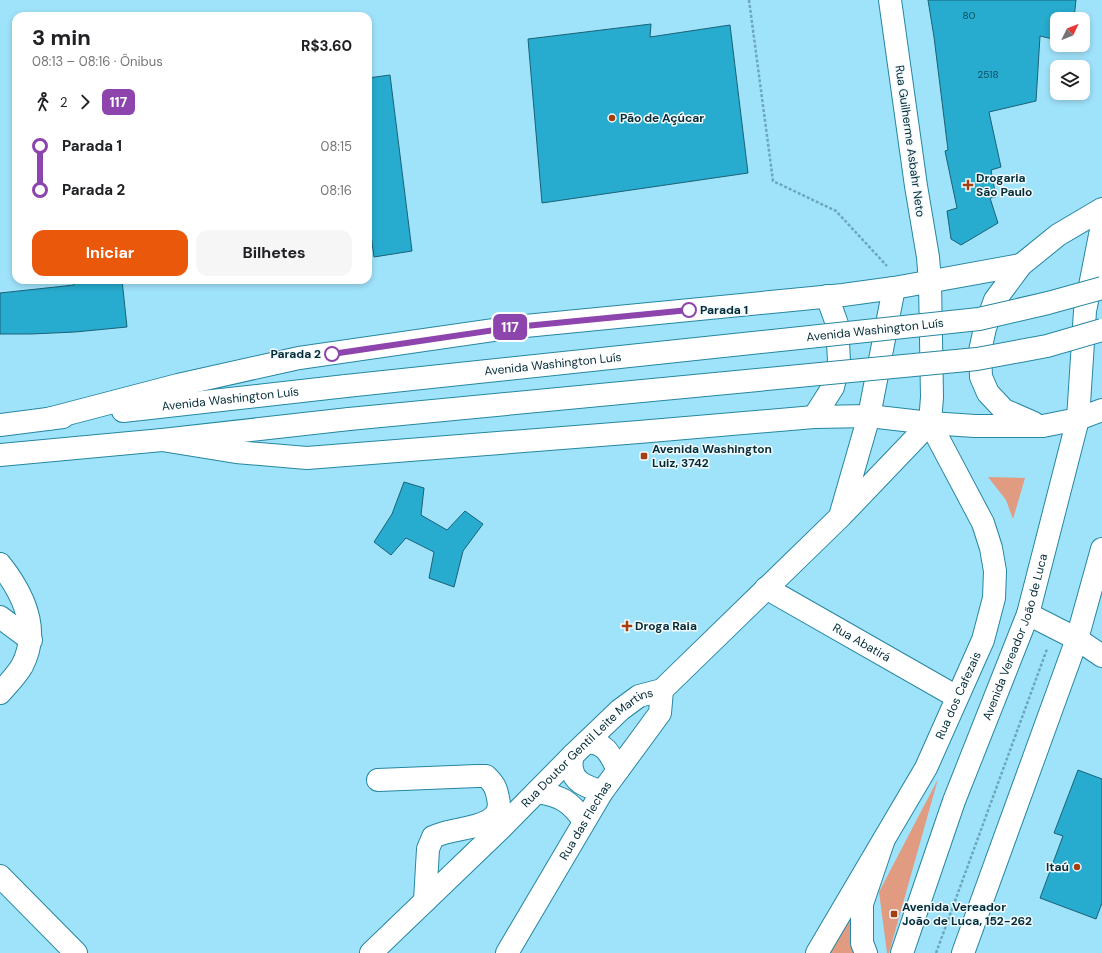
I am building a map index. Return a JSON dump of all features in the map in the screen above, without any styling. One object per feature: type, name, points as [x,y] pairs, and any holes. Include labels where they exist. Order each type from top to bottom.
[{"type":"main road","name":"Rua Guilherme Asbahr Neto","points":[[890,0],[916,186],[928,257],[930,282],[932,397],[930,423]]},
{"type":"main road","points":[[1043,426],[1004,410],[988,393],[981,377],[980,351],[985,328],[995,300],[1021,265],[1058,235],[1102,209]]},
{"type":"main road","name":"Avenida Vereador João de Luca","points":[[902,953],[954,801],[1028,614],[1078,419],[1085,311],[1102,225]]},
{"type":"main road","points":[[48,419],[178,385],[298,358],[515,327],[827,296],[899,287],[1021,265]]},
{"type":"main road","points":[[841,516],[869,416],[899,287]]},
{"type":"main road","name":"Avenida Washington Luís","points":[[0,425],[346,386],[979,319],[1048,303],[1102,288]]},
{"type":"main road","points":[[814,417],[833,387],[839,361],[837,324],[827,296]]},
{"type":"main road","points":[[0,455],[162,440],[349,419],[977,359],[1047,346],[1102,330]]},
{"type":"main road","points":[[162,440],[236,452],[307,458],[814,417],[869,416],[930,423],[975,426],[1043,426],[1078,419],[1102,410]]},
{"type":"main road","name":"Rua Doutor Gentil Leite Martins","points":[[371,953],[501,828],[620,710],[639,696],[662,690],[841,516],[930,423]]},
{"type":"main road","name":"Rua dos Cafezais","points":[[817,953],[926,768],[983,640],[994,598],[995,571],[991,548],[983,523],[930,423]]},
{"type":"main road","points":[[963,953],[1077,639],[1102,549]]},
{"type":"main road","points":[[0,564],[14,583],[24,603],[29,622],[30,640],[21,667],[0,693]]},
{"type":"main road","points":[[1077,639],[1102,585]]},
{"type":"main road","name":"Rua Abatirá","points":[[766,588],[957,697]]},
{"type":"main road","points":[[1028,614],[1077,639],[1102,656]]},
{"type":"main road","points":[[0,617],[30,640]]},
{"type":"main road","name":"Rua das Flechas","points":[[507,953],[602,792],[660,713],[662,690]]},
{"type":"main road","points":[[602,792],[585,786],[575,778],[572,769],[580,749],[595,742],[607,750],[618,770]]},
{"type":"main road","points":[[378,780],[486,776],[495,786],[499,802],[497,811],[492,819],[483,824],[446,832],[433,837],[428,849],[425,901]]},
{"type":"main road","points":[[537,792],[553,794],[562,799],[570,804],[584,821]]},
{"type":"main road","points":[[866,953],[862,942],[862,904],[883,842]]},
{"type":"main road","points":[[0,876],[76,953]]},
{"type":"path","points":[[749,0],[773,180],[836,211],[899,287]]},
{"type":"path","points":[[936,953],[1055,627]]},
{"type":"shaded area","points":[[988,477],[1025,478],[1013,519],[1006,500]]},
{"type":"shaded area","points":[[938,779],[889,953],[887,953],[879,892]]},
{"type":"shaded area","points":[[852,911],[862,953],[828,953]]},
{"type":"building","points":[[928,0],[1076,0],[1075,12],[1050,12],[1050,38],[1040,36],[1036,101],[989,112],[1001,167],[991,170],[996,197],[990,198],[998,223],[961,245],[951,239],[947,211],[957,208],[945,151],[948,150]]},
{"type":"building","points":[[651,24],[650,37],[730,25],[748,173],[542,203],[528,39]]},
{"type":"building","points":[[390,75],[412,251],[374,257],[372,242],[372,77]]},
{"type":"building","points":[[122,284],[127,327],[75,332],[0,334],[0,293],[74,285]]},
{"type":"building","points":[[404,482],[424,488],[421,515],[447,530],[465,511],[483,524],[463,551],[454,587],[429,578],[434,552],[406,538],[391,555],[374,542],[392,514]]},
{"type":"building","name":"Itaú","points":[[1078,770],[1102,779],[1102,903],[1096,919],[1040,898],[1063,836],[1054,833]]},
{"type":"bus line","name":"117","points":[[332,354],[515,327],[689,310]]},
{"type":"place","name":"Pão de Açúcar","points":[[612,118]]},
{"type":"place","name":"Drogaria São Paulo","points":[[968,185]]},
{"type":"place","name":"Parada 1","points":[[689,310]]},
{"type":"place","name":"Parada 2","points":[[332,354]]},
{"type":"place","name":"Avenida Washington Luiz, 3742","points":[[644,456]]},
{"type":"place","name":"Droga Raia","points":[[627,626]]},
{"type":"place","name":"Itaú","points":[[1077,867]]},
{"type":"place","name":"Avenida Vereador João de Luca, 152-262","points":[[894,914]]}]
